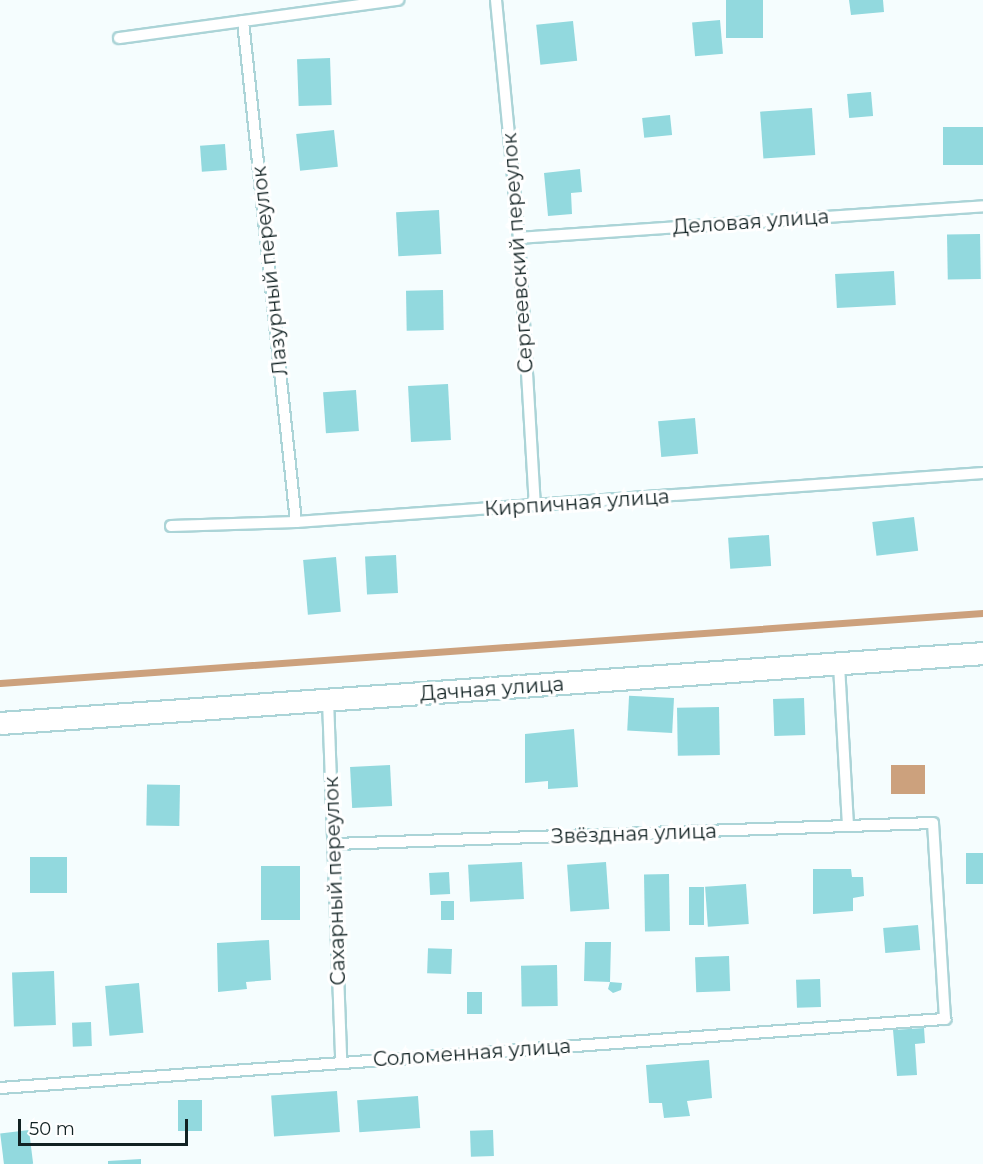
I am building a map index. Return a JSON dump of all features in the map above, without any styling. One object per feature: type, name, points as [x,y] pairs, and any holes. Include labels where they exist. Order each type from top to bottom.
[{"type":"street","name":"Дачная улица","points":[[0,723],[983,653]]},
{"type":"lane","points":[[119,38],[398,0]]},
{"type":"lane","name":"Сергеевский переулок","points":[[496,0],[519,238],[535,506]]},
{"type":"lane","name":"Лазурный переулок","points":[[243,21],[296,522]]},
{"type":"lane","name":"Деловая улица","points":[[519,238],[983,206]]},
{"type":"lane","name":"Кирпичная улица","points":[[171,526],[296,522],[983,473]]},
{"type":"lane","points":[[839,665],[848,826]]},
{"type":"lane","name":"Сахарный переулок","points":[[328,700],[341,1062]]},
{"type":"lane","name":"Звёздная улица","points":[[334,844],[933,823],[945,1019]]},
{"type":"lane","name":"Соломенная улица","points":[[0,1088],[945,1019]]},
{"type":"shaded area","points":[[891,765],[925,765],[925,794],[891,794]]},
{"type":"building","points":[[726,0],[763,0],[763,38],[726,38]]},
{"type":"building","points":[[849,0],[883,0],[884,12],[851,15]]},
{"type":"building","points":[[720,20],[723,54],[695,56],[692,22]]},
{"type":"building","points":[[573,21],[577,61],[540,65],[536,25]]},
{"type":"building","points":[[330,58],[332,105],[299,106],[297,59]]},
{"type":"building","points":[[871,92],[873,116],[849,118],[847,94]]},
{"type":"building","points":[[812,108],[815,155],[763,159],[760,112]]},
{"type":"building","points":[[670,115],[672,135],[644,138],[642,118]]},
{"type":"building","points":[[943,127],[983,127],[983,165],[943,165]]},
{"type":"building","points":[[334,130],[338,167],[300,171],[296,134]]},
{"type":"building","points":[[225,144],[227,170],[202,172],[200,146]]},
{"type":"building","points":[[580,169],[582,192],[571,193],[572,214],[548,216],[544,173]]},
{"type":"building","points":[[439,210],[441,254],[398,256],[396,212]]},
{"type":"building","points":[[980,234],[981,279],[948,280],[947,235]]},
{"type":"building","points":[[894,271],[896,305],[837,308],[835,274]]},
{"type":"building","points":[[443,290],[444,330],[407,331],[406,291]]},
{"type":"building","points":[[448,384],[451,440],[411,442],[408,386]]},
{"type":"building","points":[[356,390],[359,431],[326,433],[323,392]]},
{"type":"building","points":[[695,418],[698,454],[661,457],[658,421]]},
{"type":"building","points":[[914,517],[918,551],[876,556],[872,522]]},
{"type":"building","points":[[769,535],[771,566],[730,569],[728,538]]},
{"type":"building","points":[[396,555],[398,593],[367,595],[365,557]]},
{"type":"building","points":[[336,557],[341,612],[308,615],[303,560]]},
{"type":"building","points":[[629,696],[674,698],[672,733],[627,731]]},
{"type":"building","points":[[804,698],[805,735],[774,736],[773,699]]},
{"type":"building","points":[[719,707],[720,755],[678,756],[677,708]]},
{"type":"building","points":[[574,729],[578,787],[548,789],[548,781],[525,783],[525,734]]},
{"type":"building","points":[[390,765],[392,806],[352,808],[350,767]]},
{"type":"building","points":[[147,784],[180,785],[179,826],[146,825]]},
{"type":"building","points":[[966,853],[983,853],[983,884],[966,884]]},
{"type":"building","points":[[30,857],[67,857],[67,893],[30,893]]},
{"type":"building","points":[[522,862],[524,899],[470,902],[468,865]]},
{"type":"building","points":[[606,862],[609,909],[570,912],[567,865]]},
{"type":"building","points":[[261,866],[300,866],[300,920],[261,920]]},
{"type":"building","points":[[813,869],[851,869],[852,877],[863,877],[864,896],[853,898],[853,911],[813,914]]},
{"type":"building","points":[[449,872],[450,894],[430,895],[429,873]]},
{"type":"building","points":[[644,874],[669,874],[670,931],[645,931]]},
{"type":"building","points":[[746,884],[749,924],[708,927],[705,887]]},
{"type":"building","points":[[689,887],[704,887],[704,925],[689,925]]},
{"type":"building","points":[[441,901],[454,901],[454,920],[441,920]]},
{"type":"building","points":[[918,925],[920,950],[885,953],[883,928]]},
{"type":"building","points":[[269,940],[271,980],[246,982],[247,989],[218,992],[217,943]]},
{"type":"building","points":[[585,942],[611,942],[610,982],[584,981]]},
{"type":"building","points":[[428,948],[452,949],[451,974],[427,973]]},
{"type":"building","points":[[729,956],[730,991],[696,992],[695,957]]},
{"type":"building","points":[[557,965],[558,1006],[522,1007],[521,966]]},
{"type":"building","points":[[54,971],[56,1025],[14,1026],[12,972]]},
{"type":"building","points":[[820,979],[821,1007],[797,1008],[796,980]]},
{"type":"building","points":[[610,982],[622,983],[621,990],[613,993],[608,989]]},
{"type":"building","points":[[139,983],[143,1033],[109,1036],[105,986]]},
{"type":"building","points":[[467,992],[482,992],[482,1014],[467,1014]]},
{"type":"building","points":[[91,1022],[92,1046],[73,1047],[72,1023]]},
{"type":"building","points":[[924,1028],[925,1043],[915,1044],[917,1075],[897,1076],[893,1030]]},
{"type":"building","points":[[709,1060],[712,1098],[687,1101],[690,1116],[664,1118],[662,1103],[649,1103],[646,1065]]},
{"type":"building","points":[[337,1091],[340,1132],[274,1137],[271,1096]]},
{"type":"building","points":[[418,1096],[420,1128],[359,1132],[357,1100]]},
{"type":"building","points":[[178,1100],[202,1100],[202,1131],[178,1131]]},
{"type":"building","points":[[29,1130],[33,1164],[4,1164],[0,1134]]},
{"type":"building","points":[[493,1130],[494,1156],[471,1157],[470,1131]]},
{"type":"building","points":[[141,1159],[141,1164],[108,1164],[108,1161]]},
{"type":"waterway","points":[[0,683],[983,613]]}]
